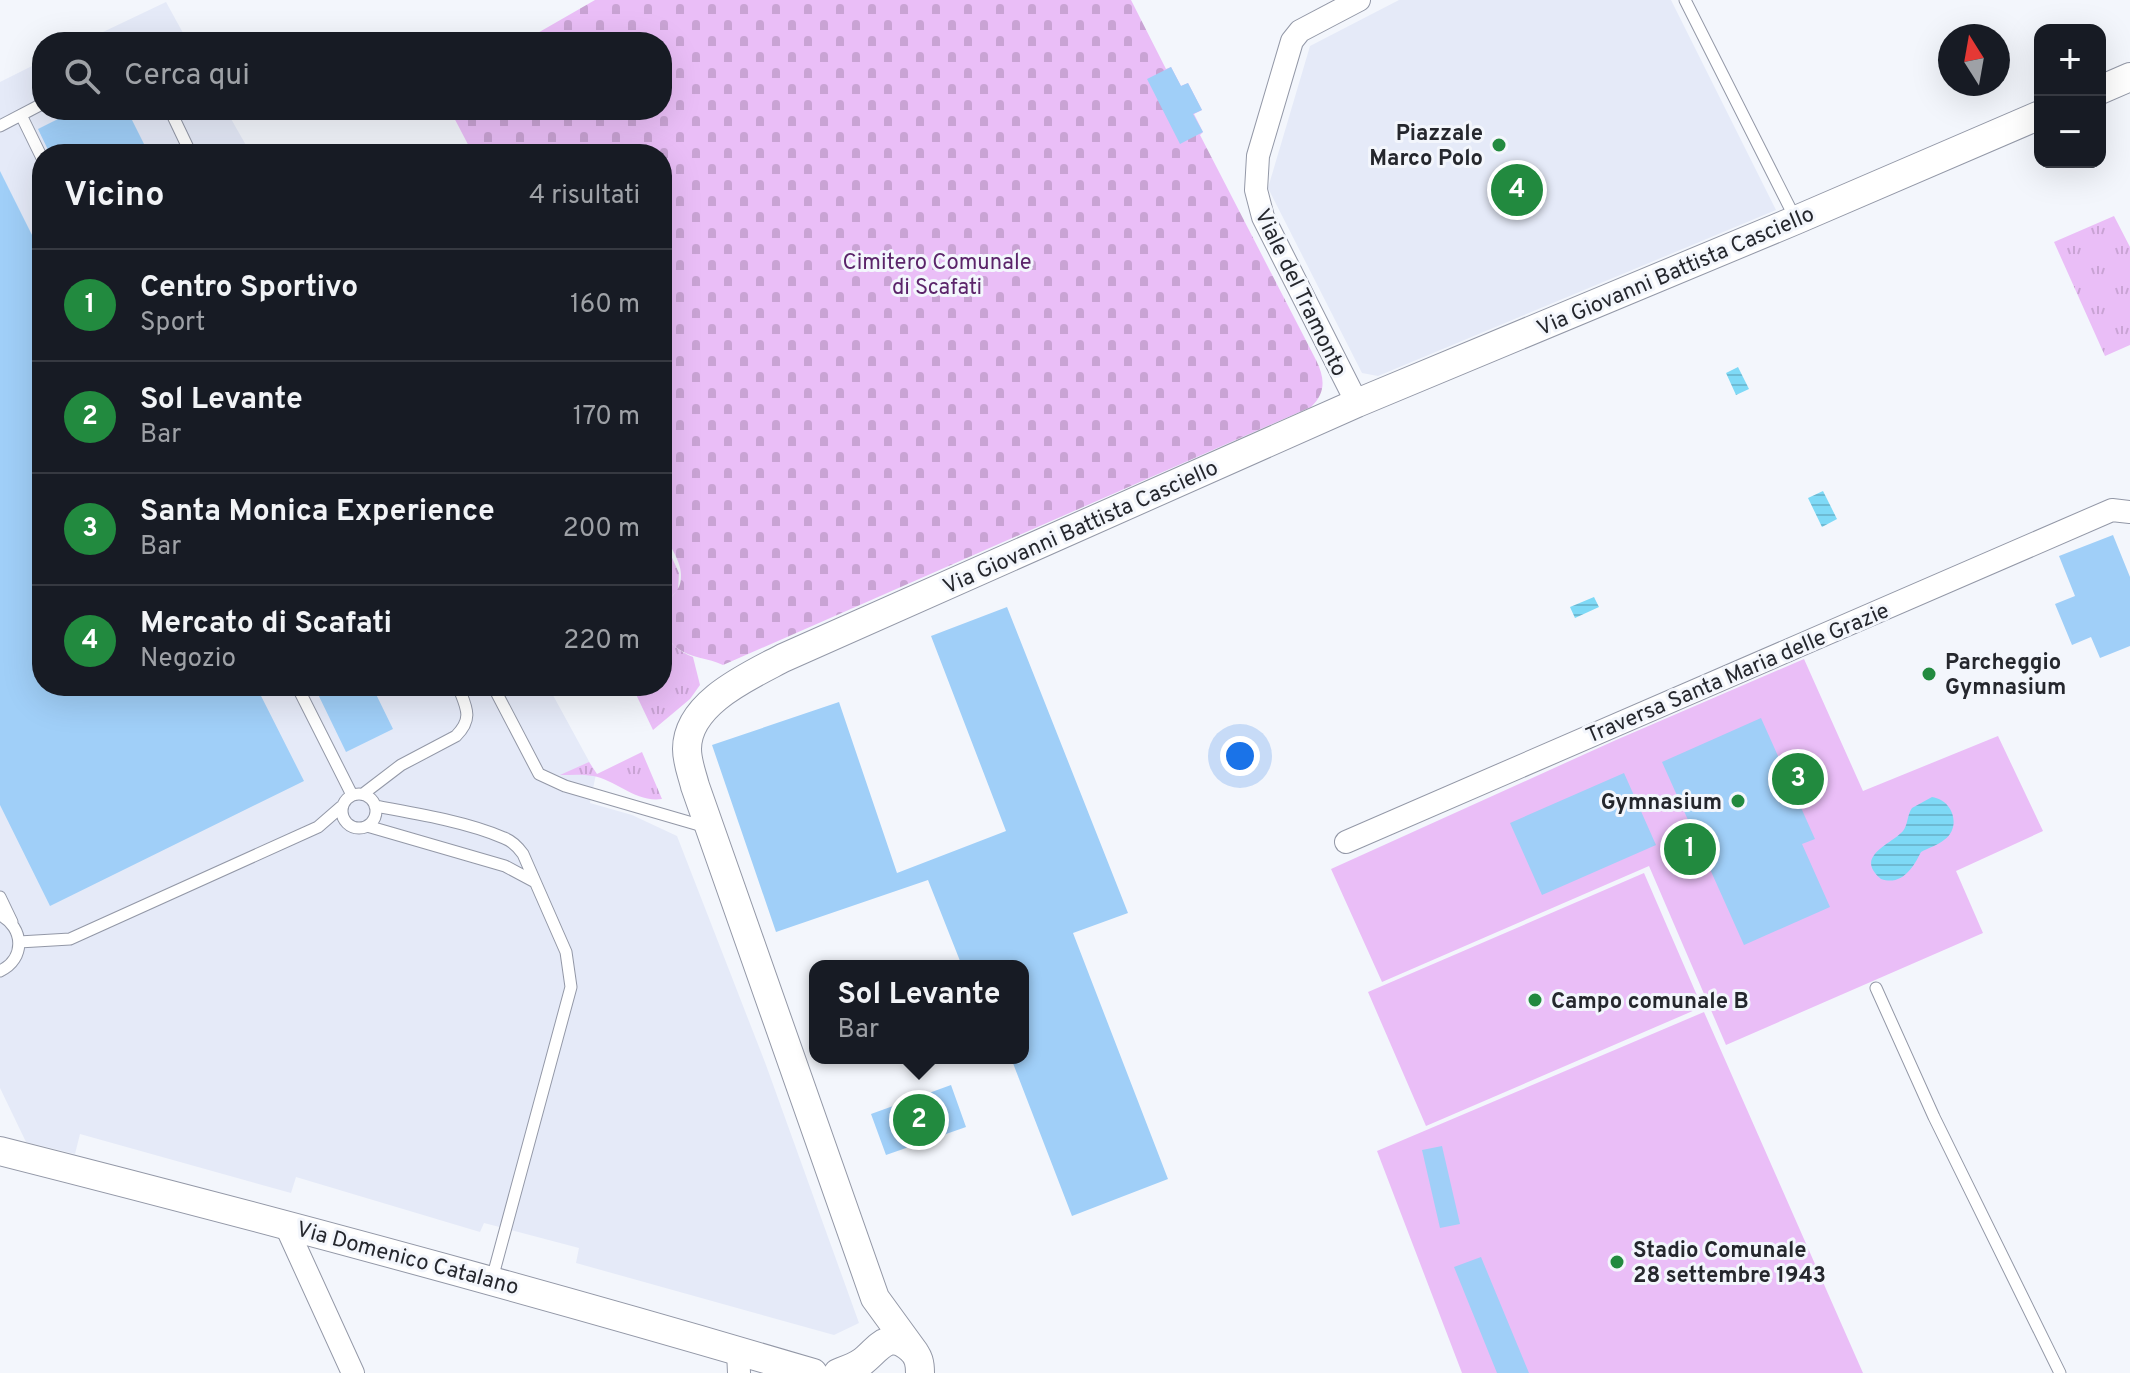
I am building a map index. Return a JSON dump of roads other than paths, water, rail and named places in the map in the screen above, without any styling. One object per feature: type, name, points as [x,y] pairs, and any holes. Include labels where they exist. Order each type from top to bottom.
[{"type":"street","name":"Viale del Tramonto","points":[[1357,403],[1257,203],[1258,156],[1292,41],[1300,31],[1359,0]]},
{"type":"street","points":[[2106,87],[2130,77]]},
{"type":"street","name":"Via Giovanni Battista Casciello","points":[[920,1367],[875,1298],[692,775],[687,746],[702,712],[719,694],[783,658],[1357,403],[2034,118]]},
{"type":"street","name":"Traversa Santa Maria delle Grazie","points":[[1346,842],[2112,510],[2130,512]]},
{"type":"street","name":"Via Domenico Catalano","points":[[0,1151],[492,1280],[738,1362],[813,1373]]},
{"type":"street","points":[[285,1224],[353,1373]]},
{"type":"street","name":"Via Giovanni Battista Casciello","points":[[866,1362],[875,1298]]},
{"type":"street","points":[[838,1373],[866,1362],[882,1344],[891,1342],[900,1343],[920,1367]]},
{"type":"lane","points":[[1685,0],[1796,220]]},
{"type":"lane","points":[[0,126],[32,109]]},
{"type":"lane","points":[[21,115],[35,144]]},
{"type":"lane","points":[[175,120],[186,144]]},
{"type":"lane","points":[[303,696],[357,794],[373,801],[375,817],[367,826]]},
{"type":"lane","points":[[19,942],[70,939],[318,827],[383,776],[456,736],[465,727],[467,717],[461,696]]},
{"type":"lane","points":[[498,696],[539,774],[565,786],[710,828]]},
{"type":"lane","points":[[375,806],[505,838],[516,845],[523,854],[566,952],[571,987],[492,1280]]},
{"type":"lane","points":[[341,807],[343,818],[350,826]]},
{"type":"lane","points":[[318,827],[367,826],[505,866],[535,882]]},
{"type":"lane","points":[[0,897],[19,942],[14,961],[0,971]]},
{"type":"lane","points":[[0,915],[12,923]]},
{"type":"lane","points":[[1876,988],[1934,1117],[2060,1373]]},
{"type":"water","points":[[1738,367],[1749,389],[1736,395],[1726,373]]},
{"type":"water","points":[[1823,491],[1837,519],[1822,527],[1808,498]]},
{"type":"water","points":[[1594,597],[1599,607],[1575,618],[1570,607]]},
{"type":"water","points":[[1932,797],[1950,808],[1954,821],[1950,835],[1921,852],[1901,878],[1881,879],[1873,871],[1873,857],[1903,831],[1912,808]]},
{"type":"place","name":"Piazzale Marco Polo","points":[[1499,145]]},
{"type":"place","name":"Mercato di Scafati","points":[[1517,190]]},
{"type":"place","name":"Parcheggio Gymnasium","points":[[1929,674]]},
{"type":"place","name":"Santa Monica Experience","points":[[1798,779]]},
{"type":"place","name":"Gymnasium","points":[[1738,801]]},
{"type":"place","name":"Centro Sportivo","points":[[1690,849]]},
{"type":"place","name":"Campo comunale B","points":[[1535,1000]]},
{"type":"place","name":"Sol Levante","points":[[919,1120]]},
{"type":"place","name":"Stadio Comunale 28 settembre 1943","points":[[1617,1262]]},
{"type":"park label","name":"Cimitero Comunale di Scafati","points":[[937,274]]}]
